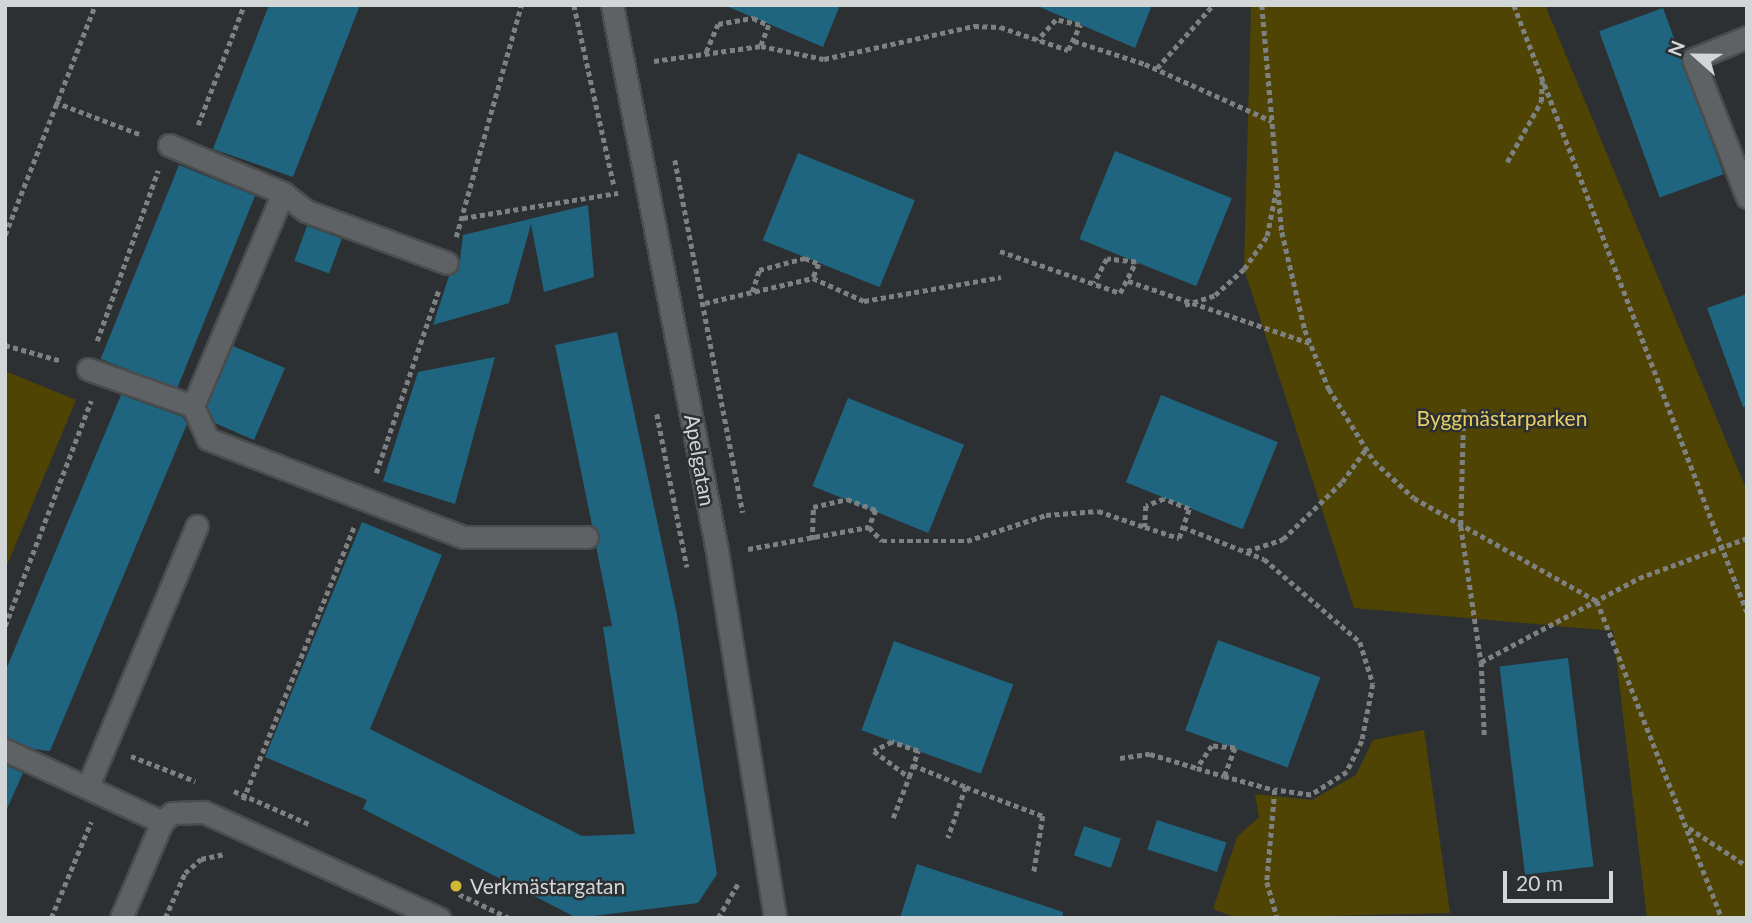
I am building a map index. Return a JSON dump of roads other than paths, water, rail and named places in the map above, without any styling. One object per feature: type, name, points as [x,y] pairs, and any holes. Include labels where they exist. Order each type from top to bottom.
[{"type":"street","name":"Apelgatan","points":[[612,5],[650,186],[775,918]]},
{"type":"street","points":[[1747,37],[1693,59],[1747,197]]},
{"type":"street","points":[[169,145],[283,193],[306,211],[447,263]]},
{"type":"street","points":[[193,406],[283,193]]},
{"type":"street","points":[[88,369],[193,406],[208,439],[463,537],[587,537]]},
{"type":"street","points":[[88,786],[197,526]]},
{"type":"street","points":[[5,750],[162,822]]},
{"type":"street","points":[[121,918],[162,822],[172,813],[204,812],[439,918]]},
{"type":"place","name":"Verkmästargatan","points":[[456,886]]},
{"type":"park label","name":"Byggmästarparken","points":[[1502,418]]}]
